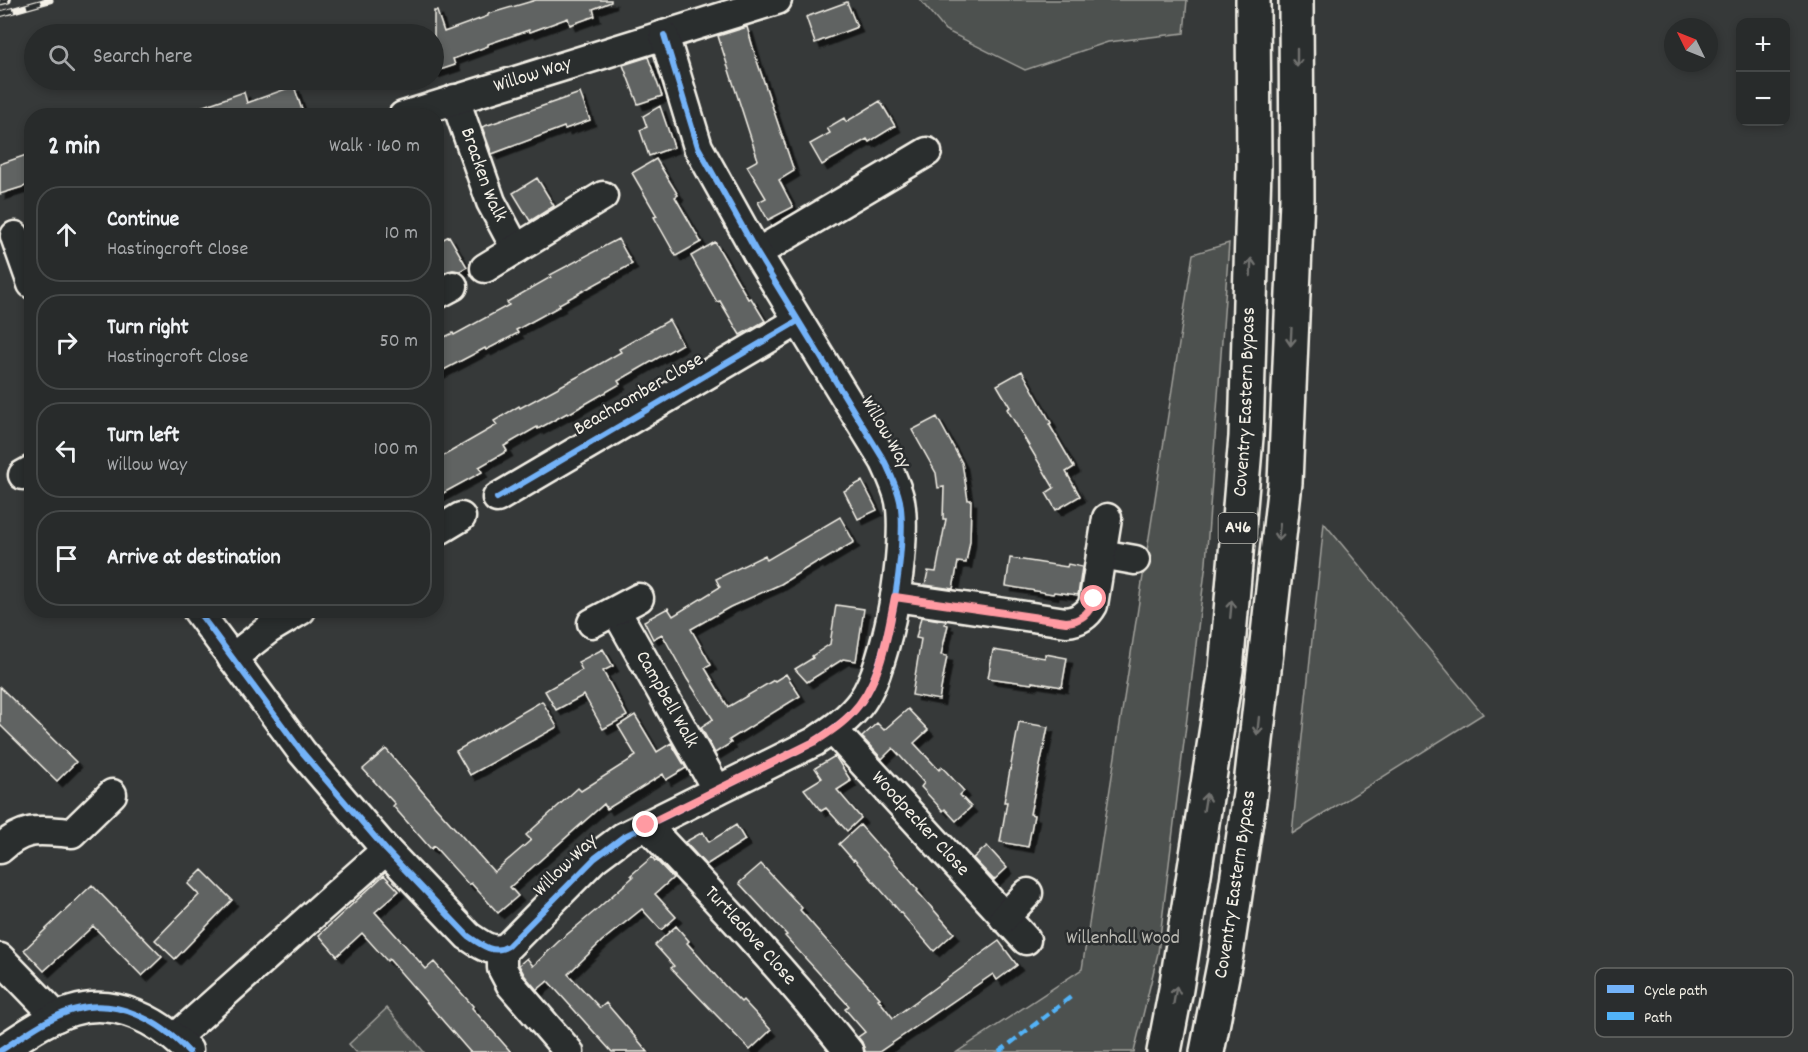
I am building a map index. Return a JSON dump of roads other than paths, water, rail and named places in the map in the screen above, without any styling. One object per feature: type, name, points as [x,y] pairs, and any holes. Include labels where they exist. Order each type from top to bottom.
[{"type":"highway","name":"Coventry Eastern Bypass","points":[[1164,1052],[1226,670],[1246,437],[1254,167],[1253,0]]},
{"type":"highway","name":"Coventry Eastern Bypass","points":[[1207,1052],[1226,955],[1250,794],[1285,483],[1297,199],[1296,0]]},
{"type":"street","name":"Willow Way","points":[[427,108],[777,0]]},
{"type":"street","name":"Willow Way","points":[[502,950],[595,858],[623,837],[814,742],[851,715],[864,699],[880,661],[895,597],[901,522],[900,502],[895,484],[885,462],[798,321],[698,147],[664,35]]},
{"type":"street","name":"Bracken Walk","points":[[455,99],[490,202],[516,249]]},
{"type":"street","points":[[758,253],[927,152]]},
{"type":"street","name":"Bracken Walk","points":[[485,268],[603,196]]},
{"type":"street","points":[[15,236],[24,261]]},
{"type":"street","name":"Beachcomber Close","points":[[497,498],[798,321]]},
{"type":"street","points":[[444,528],[461,518]]},
{"type":"street","points":[[895,597],[1072,622],[1085,616],[1093,605],[1107,518]]},
{"type":"street","points":[[1101,554],[1135,560]]},
{"type":"street","name":"Campbell Walk","points":[[616,611],[717,790]]},
{"type":"street","points":[[203,618],[302,752],[386,850],[468,936],[493,950],[502,950],[502,968],[511,985],[569,1052]]},
{"type":"street","points":[[232,658],[269,629],[288,618]]},
{"type":"street","name":"Woodpecker Close","points":[[833,730],[1026,940]]},
{"type":"street","points":[[1,848],[17,836],[31,831],[72,833],[112,794]]},
{"type":"street","name":"Turtledove Close","points":[[646,825],[715,898],[849,1052]]},
{"type":"street","points":[[0,1051],[41,1024],[84,1008],[113,1008],[139,1015],[158,1025],[182,1045],[386,850]]},
{"type":"street","points":[[1004,918],[1028,893]]},
{"type":"street","points":[[0,958],[57,1017]]},
{"type":"railway","points":[[0,2],[8,0]]},
{"type":"railway","points":[[0,14],[50,0]]},
{"type":"park label","name":"Willenhall Wood","points":[[1123,939]]}]
